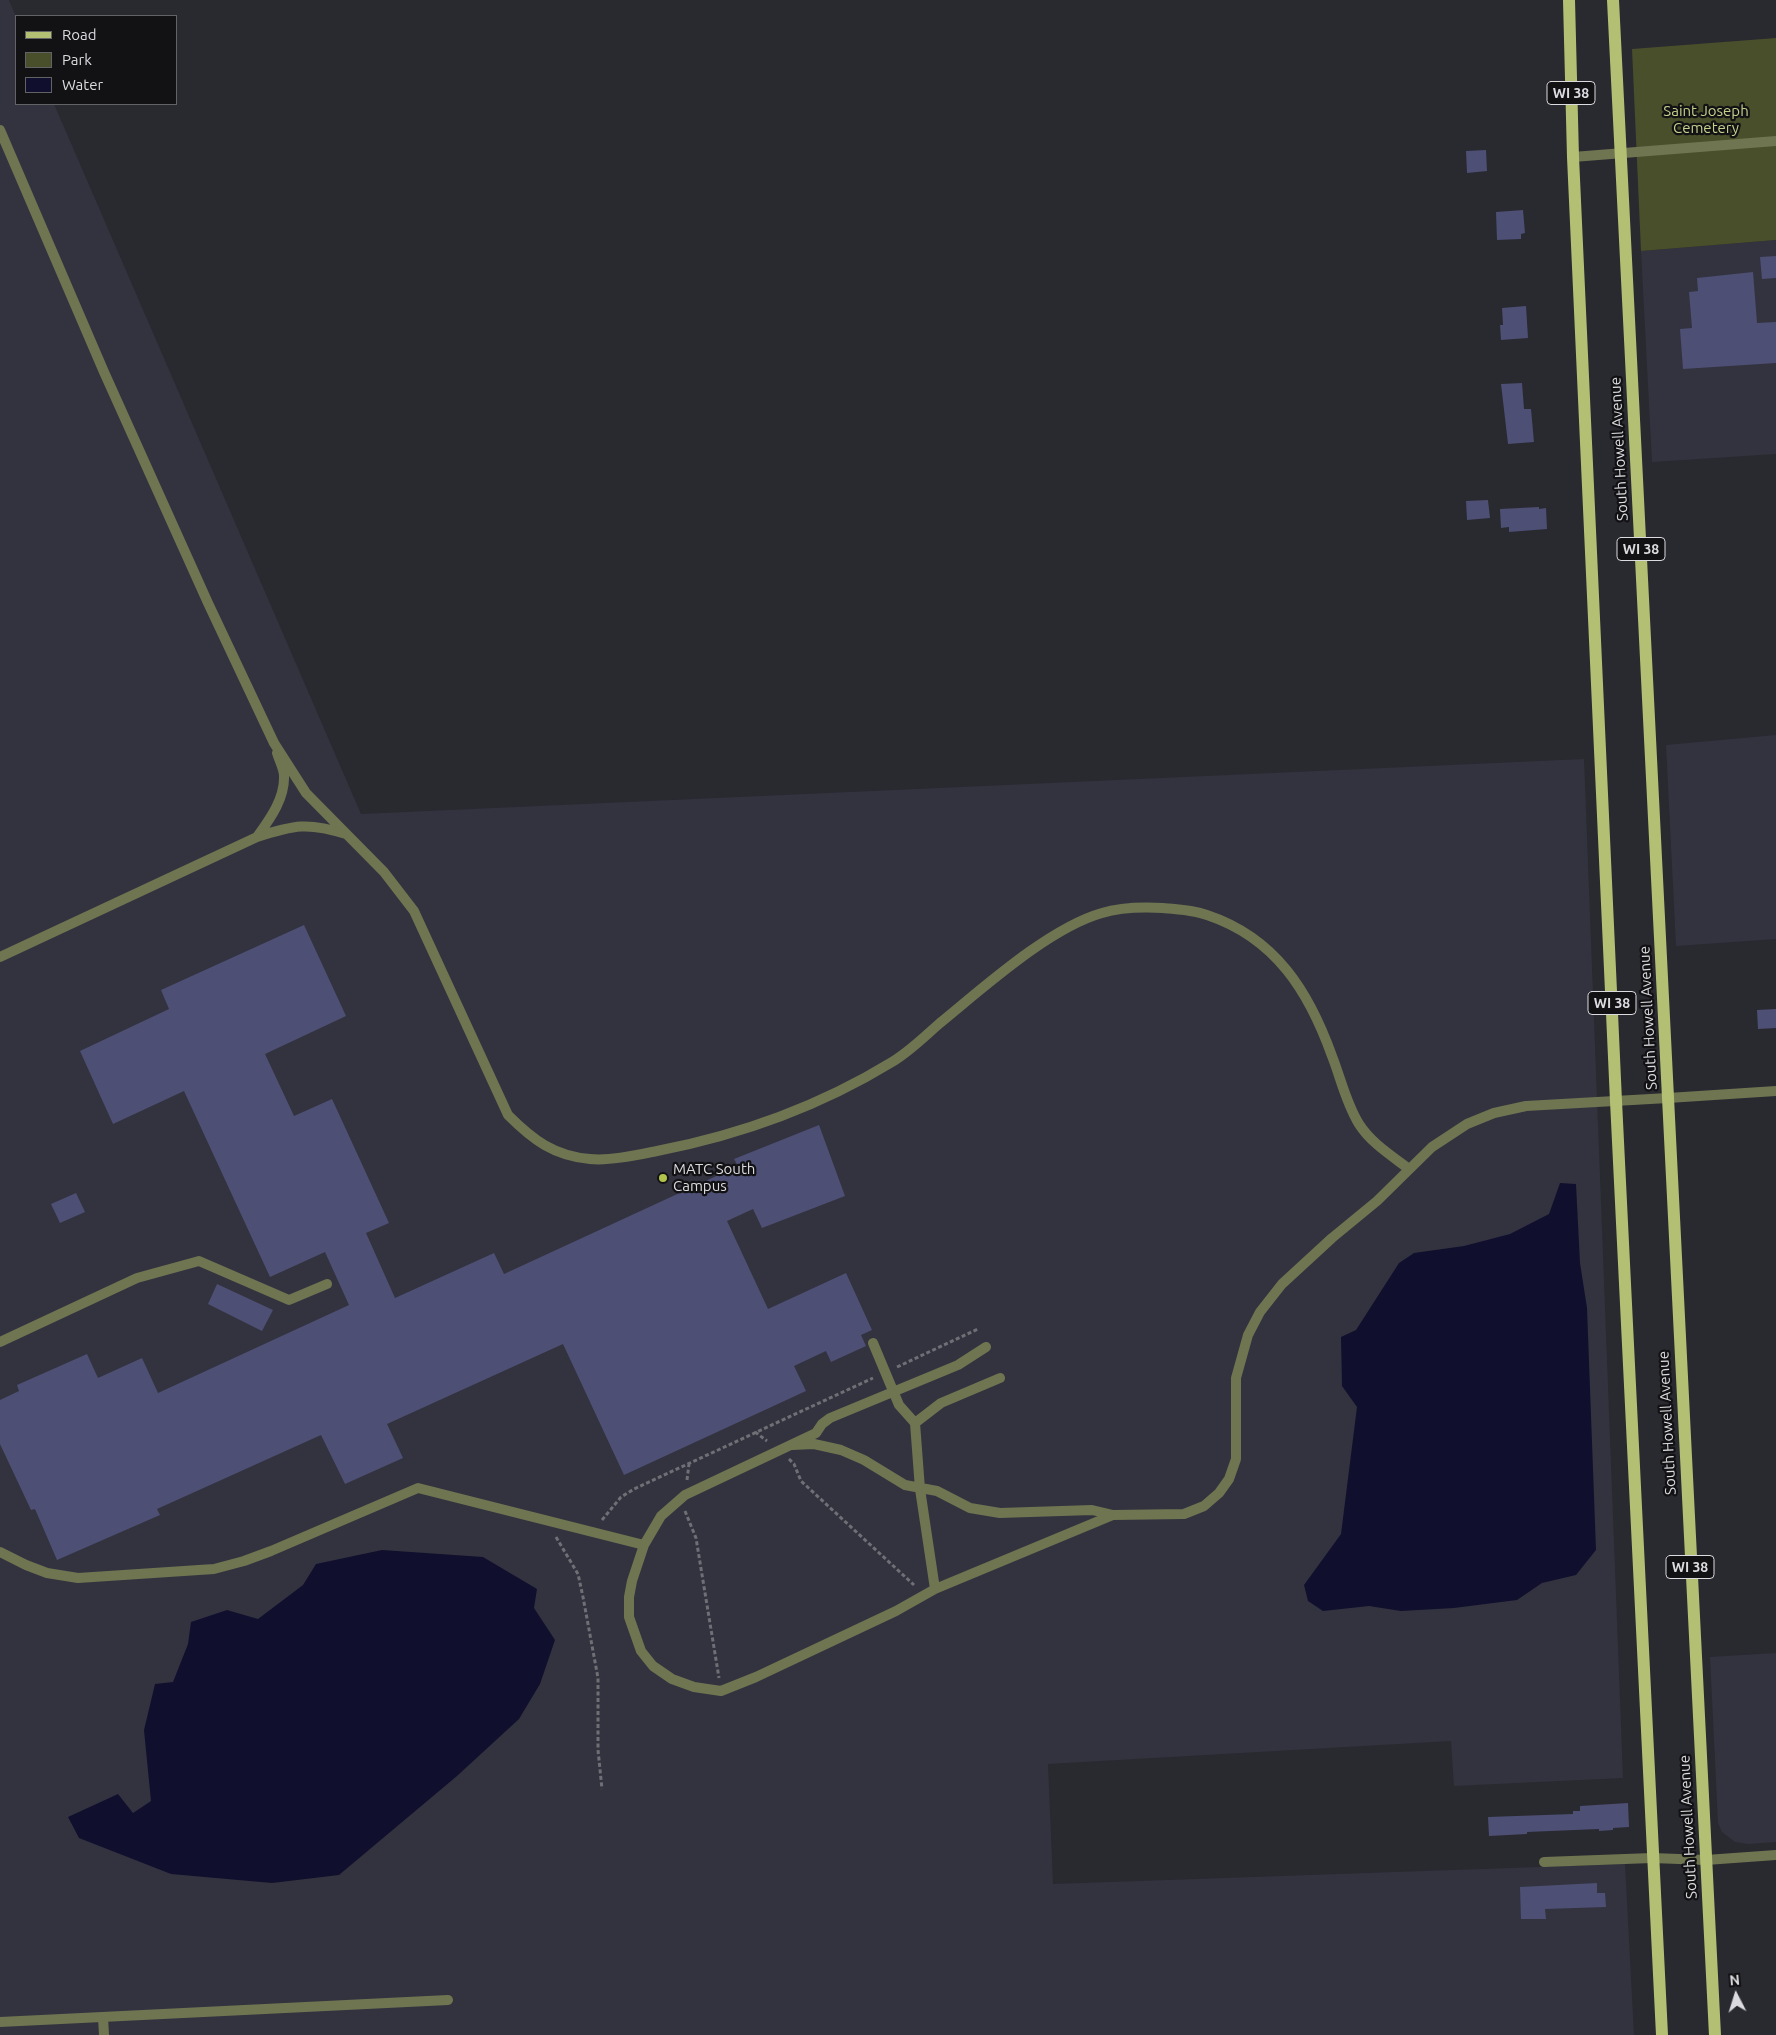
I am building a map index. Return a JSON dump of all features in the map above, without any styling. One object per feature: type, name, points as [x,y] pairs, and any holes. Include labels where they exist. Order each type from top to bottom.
[{"type":"main road","name":"WI 38","points":[[1569,0],[1573,157],[1616,1101],[1662,2035]]},
{"type":"main road","name":"South Howell Avenue","points":[[1613,0],[1715,2035]]},
{"type":"street","points":[[0,130],[128,425],[208,603],[274,743],[306,792],[384,872],[414,911],[508,1115],[525,1132],[544,1146],[558,1152],[592,1160],[636,1155],[720,1136],[783,1116],[839,1090],[894,1061],[1027,954],[1067,928],[1102,913],[1139,907],[1174,909],[1206,914],[1241,930],[1273,952],[1295,979],[1312,1006],[1349,1105],[1361,1126],[1376,1143],[1409,1169]]},
{"type":"street","points":[[1573,157],[1776,141]]},
{"type":"street","points":[[257,837],[274,813],[284,776],[274,743]]},
{"type":"street","points":[[0,957],[257,837],[300,825],[323,826],[347,834]]},
{"type":"street","points":[[792,1445],[814,1444],[841,1450],[864,1460],[904,1485],[937,1491],[970,1508],[1000,1512],[1092,1510],[1113,1515],[1184,1514],[1204,1506],[1219,1493],[1229,1479],[1236,1459],[1236,1378],[1240,1358],[1248,1335],[1260,1312],[1282,1284],[1332,1238],[1377,1201],[1432,1147],[1460,1129],[1494,1113],[1526,1106],[1776,1090]]},
{"type":"street","points":[[0,1342],[137,1278],[199,1261],[289,1300],[327,1284]]},
{"type":"street","points":[[873,1343],[899,1405],[915,1423],[920,1488],[936,1588]]},
{"type":"street","points":[[986,1347],[958,1365],[830,1418],[822,1424],[816,1433],[685,1494],[661,1516],[644,1544],[632,1581],[629,1597],[629,1617],[641,1651],[653,1666],[672,1679],[694,1687],[721,1691],[756,1677],[896,1611],[936,1588],[1113,1515]]},
{"type":"street","points":[[915,1423],[941,1403],[1000,1378]]},
{"type":"street","points":[[0,1552],[26,1566],[47,1573],[78,1578],[214,1569],[244,1561],[418,1488],[595,1534],[644,1544]]},
{"type":"street","points":[[1544,1862],[1652,1858],[1706,1860],[1776,1855]]},
{"type":"street","points":[[0,2022],[448,2000]]},
{"type":"street","points":[[103,2017],[104,2035]]},
{"type":"path","points":[[595,1534],[605,1516],[621,1497],[634,1489],[978,1329]]},
{"type":"path","points":[[755,1432],[794,1464],[801,1481],[912,1583],[920,1597]]},
{"type":"path","points":[[689,1464],[685,1510],[696,1538],[721,1691]]},
{"type":"path","points":[[547,1521],[578,1574],[583,1597],[598,1678],[598,1750],[602,1789]]},
{"type":"shaded area","points":[[0,0],[9,0],[15,15],[15,105],[54,105],[361,814],[1584,759],[1623,1778],[1454,1786],[1451,1741],[1048,1764],[1053,1884],[1625,1864],[1634,2035],[0,2035]]},
{"type":"shaded area","points":[[1776,240],[1776,454],[1652,462],[1641,251]]},
{"type":"shaded area","points":[[1776,735],[1776,939],[1676,946],[1666,745]]},
{"type":"shaded area","points":[[1776,1653],[1776,1842],[1748,1844],[1735,1842],[1722,1832],[1718,1823],[1710,1657]]},
{"type":"green space","name":"Saint Joseph Cemetery","points":[[1776,38],[1776,240],[1641,251],[1632,49]]},
{"type":"water","points":[[1560,1183],[1576,1184],[1580,1263],[1587,1308],[1596,1550],[1576,1575],[1542,1583],[1517,1600],[1454,1608],[1401,1611],[1369,1606],[1323,1611],[1308,1601],[1304,1585],[1341,1534],[1357,1407],[1342,1386],[1341,1337],[1356,1330],[1399,1263],[1414,1253],[1464,1246],[1510,1234],[1549,1214]]},
{"type":"water","points":[[382,1550],[483,1557],[537,1589],[534,1608],[555,1640],[540,1684],[519,1719],[457,1776],[339,1875],[272,1883],[171,1874],[79,1838],[68,1817],[118,1794],[133,1813],[151,1801],[144,1730],[155,1684],[173,1682],[188,1644],[191,1622],[227,1610],[258,1619],[303,1585],[316,1564]]},
{"type":"building","points":[[1486,150],[1487,171],[1467,173],[1466,151]]},
{"type":"building","points":[[1523,210],[1525,233],[1521,234],[1521,239],[1497,240],[1496,212]]},
{"type":"building","points":[[1776,256],[1776,278],[1762,279],[1760,257]]},
{"type":"building","points":[[1753,272],[1757,323],[1776,322],[1776,363],[1683,369],[1680,329],[1692,328],[1689,292],[1698,291],[1697,278]]},
{"type":"building","points":[[1526,306],[1528,338],[1501,340],[1500,325],[1503,325],[1502,308]]},
{"type":"building","points":[[1522,383],[1524,409],[1531,409],[1534,442],[1508,444],[1501,384]]},
{"type":"building","points":[[1488,500],[1490,518],[1467,520],[1466,501]]},
{"type":"building","points":[[1539,507],[1539,509],[1546,508],[1547,529],[1509,532],[1509,527],[1501,528],[1500,509]]},
{"type":"building","points":[[304,925],[346,1016],[265,1054],[294,1116],[332,1099],[389,1223],[366,1233],[395,1298],[494,1253],[504,1274],[738,1166],[734,1159],[819,1125],[845,1196],[762,1228],[753,1209],[727,1221],[768,1309],[846,1273],[872,1330],[861,1335],[866,1346],[831,1362],[826,1351],[794,1366],[806,1391],[624,1475],[563,1344],[387,1424],[403,1458],[345,1484],[321,1435],[157,1509],[160,1515],[57,1560],[35,1509],[31,1510],[0,1444],[0,1400],[19,1391],[17,1385],[87,1354],[98,1378],[142,1358],[158,1393],[349,1305],[325,1252],[270,1277],[184,1091],[113,1124],[80,1051],[169,1009],[161,990]]},
{"type":"building","points":[[1776,1009],[1776,1028],[1758,1029],[1757,1010]]},
{"type":"building","points":[[76,1193],[85,1212],[60,1223],[51,1204]]},
{"type":"building","points":[[217,1284],[273,1310],[262,1331],[208,1304]]},
{"type":"building","points":[[1628,1803],[1629,1827],[1599,1831],[1599,1829],[1527,1832],[1527,1834],[1489,1836],[1488,1817],[1573,1814],[1573,1811],[1580,1811],[1580,1806]]},
{"type":"building","points":[[1597,1883],[1597,1893],[1605,1893],[1606,1907],[1545,1909],[1546,1919],[1521,1919],[1520,1887]]},
{"type":"place","name":"MATC South Campus","points":[[663,1178]]}]
